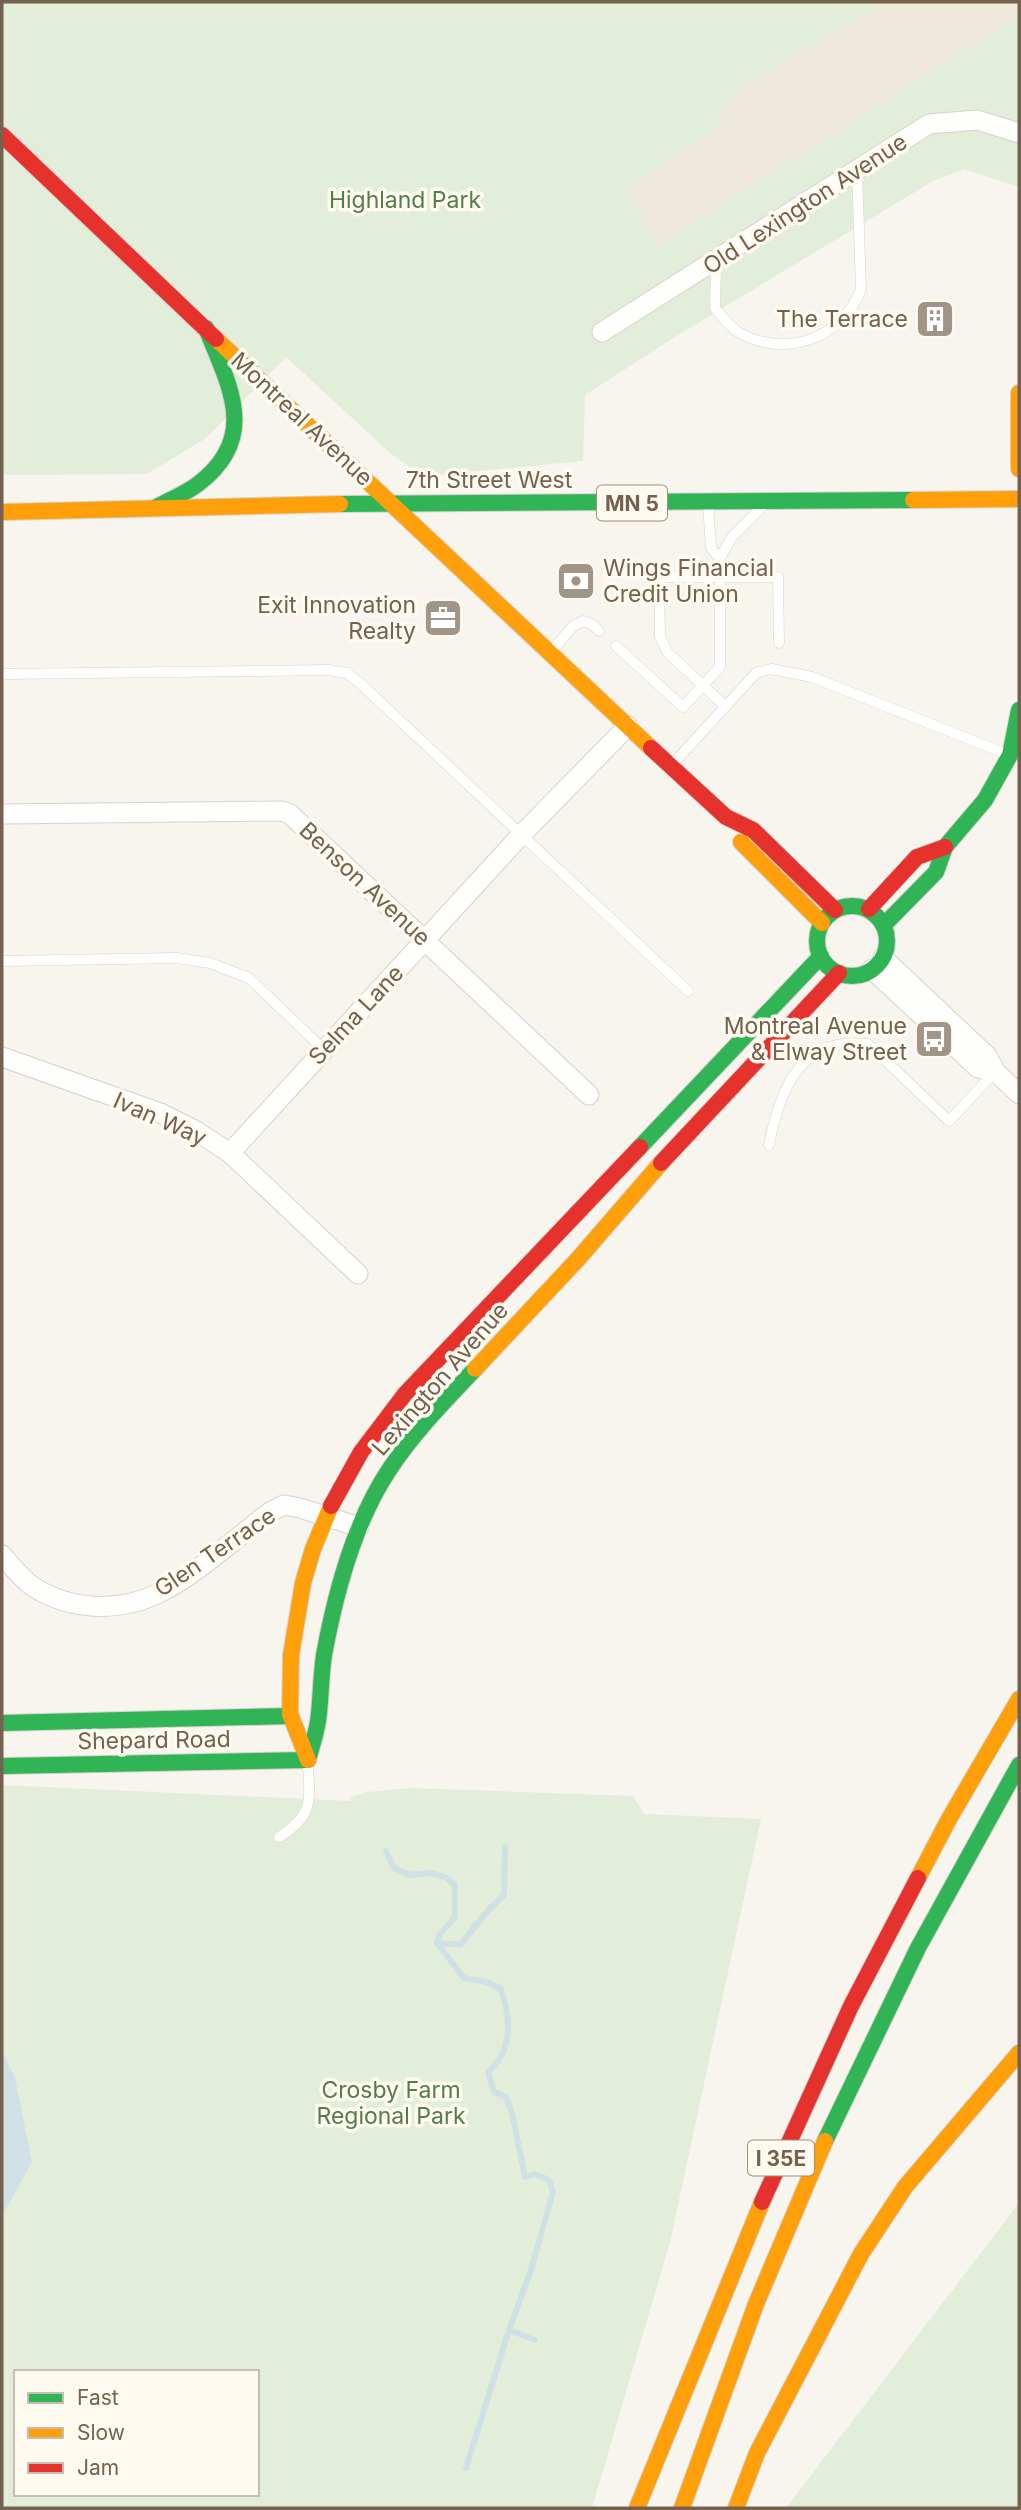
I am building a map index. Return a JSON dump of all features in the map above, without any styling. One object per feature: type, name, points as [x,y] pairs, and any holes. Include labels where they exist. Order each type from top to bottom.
[{"type":"main road","name":"Montreal Avenue","points":[[2,135],[338,455],[726,817],[743,846],[822,923]]},
{"type":"main road","points":[[153,510],[205,479],[223,459],[235,437],[236,422],[227,380],[206,328]]},
{"type":"main road","points":[[1019,393],[1019,469]]},
{"type":"main road","name":"7th Street West","points":[[2,512],[391,503],[1019,499]]},
{"type":"main road","points":[[884,925],[936,872],[945,847],[985,800],[1015,758],[1019,710]]},
{"type":"main road","name":"Montreal Avenue","points":[[726,817],[753,830],[835,909]]},
{"type":"main road","points":[[869,909],[917,857],[945,847]]},
{"type":"main road","points":[[846,906],[869,909],[884,925],[887,947],[878,964],[856,976],[833,970],[821,956],[817,939],[822,923],[835,909],[846,906]]},
{"type":"main road","name":"Lexington Avenue","points":[[308,1759],[290,1716],[289,1688],[297,1607],[326,1516],[362,1448],[379,1422],[821,956]]},
{"type":"main road","name":"Lexington Avenue","points":[[308,1759],[319,1715],[319,1688],[325,1652],[359,1527],[390,1468],[429,1419],[578,1259],[689,1131],[839,973]]},
{"type":"main road","name":"I 35E","points":[[637,2508],[762,2201],[851,2006],[950,1819],[1019,1699]]},
{"type":"main road","name":"Shepard Road","points":[[2,1723],[290,1716]]},
{"type":"main road","name":"Shepard Road","points":[[2,1766],[308,1759]]},
{"type":"main road","name":"I 35E","points":[[682,2508],[736,2356],[792,2217],[852,2084],[904,1974],[1019,1765]]},
{"type":"main road","points":[[736,2508],[757,2453],[861,2254],[905,2187],[1019,2053]]},
{"type":"street","name":"Old Lexington Avenue","points":[[602,332],[929,124],[977,120],[1019,133]]},
{"type":"street","name":"Selma Lane","points":[[230,1153],[522,834],[628,726]]},
{"type":"street","name":"Benson Avenue","points":[[2,814],[282,811],[289,814],[589,1095]]},
{"type":"street","points":[[878,964],[978,1068],[996,1072],[1019,1094]]},
{"type":"street","name":"Ivan Way","points":[[2,1057],[160,1114],[197,1131],[230,1153],[358,1274]]},
{"type":"street","name":"Glen Terrace","points":[[2,1555],[32,1586],[72,1604],[103,1608],[126,1605],[159,1593],[284,1505],[359,1527]]},
{"type":"lane","points":[[716,261],[715,308],[736,331],[764,343],[791,346],[831,330],[855,306],[861,289],[857,171]]},
{"type":"lane","points":[[616,646],[683,707],[720,667],[720,558],[732,537],[769,501]]},
{"type":"lane","points":[[708,502],[711,548],[720,558]]},
{"type":"lane","points":[[725,706],[668,653],[660,637],[659,577],[778,577],[779,643]]},
{"type":"lane","points":[[551,652],[573,625],[583,621],[592,624],[599,631]]},
{"type":"lane","points":[[671,766],[756,673],[771,669],[812,677],[1015,758]]},
{"type":"lane","points":[[2,674],[329,670],[346,673],[362,685],[688,991]]},
{"type":"lane","points":[[2,961],[177,958],[210,963],[249,978],[324,1050]]},
{"type":"lane","points":[[769,1145],[776,1112],[790,1080],[810,1057],[832,1045],[868,1044],[949,1121],[996,1072]]},
{"type":"lane","points":[[279,1837],[295,1827],[306,1813],[310,1794],[308,1759]]},
{"type":"shaded area","points":[[884,2],[1019,2],[1019,16],[658,246],[625,189],[714,131],[739,88]]},
{"type":"shaded area","points":[[2,2052],[15,2077],[32,2162],[2,2216]]},
{"type":"green space","name":"Highland Park","points":[[2,2],[884,2],[739,88],[714,131],[626,189],[658,246],[1019,16],[1019,187],[964,169],[933,181],[673,338],[585,395],[583,461],[437,475],[411,468],[390,453],[286,357],[206,438],[147,474],[2,475]]},
{"type":"green space","name":"Crosby Farm Regional Park","points":[[2,1785],[350,1801],[351,1797],[368,1792],[411,1788],[633,1796],[644,1814],[761,1819],[670,2242],[592,2508],[2,2508]]},
{"type":"green space","points":[[1019,2203],[1019,2508],[786,2508]]},
{"type":"waterway","points":[[437,1943],[460,1945],[504,1895],[505,1847]]},
{"type":"waterway","points":[[386,1851],[394,1868],[410,1875],[429,1873],[445,1877],[455,1885],[455,1917],[440,1934],[437,1943],[464,1978],[487,1982],[501,1989],[507,2011],[508,2034],[502,2054],[488,2072],[494,2092],[506,2097],[512,2113],[525,2177],[535,2174],[549,2180],[553,2192],[531,2270],[509,2330],[466,2468]]},
{"type":"waterway","points":[[509,2330],[535,2340]]},
{"type":"traffic: fast","points":[[155,508],[198,484],[217,466],[229,448],[234,429],[234,410],[230,390],[206,328]]},
{"type":"traffic: fast","points":[[340,504],[913,500]]},
{"type":"traffic: fast","points":[[884,925],[936,872],[945,847],[985,800],[1010,755],[1019,710]]},
{"type":"traffic: fast","points":[[845,906],[859,906],[872,912],[881,921],[887,941],[887,948],[877,966],[859,976],[845,976],[832,970],[823,961],[817,948],[817,934],[823,921],[832,912],[845,906]]},
{"type":"traffic: fast","points":[[640,1147],[821,956]]},
{"type":"traffic: fast","points":[[308,1760],[317,1725],[324,1655],[334,1608],[356,1535],[377,1490],[408,1443],[475,1369]]},
{"type":"traffic: fast","points":[[2,1723],[290,1716]]},
{"type":"traffic: fast","points":[[2,1766],[308,1760]]},
{"type":"traffic: fast","points":[[825,2141],[918,1948],[1019,1765]]},
{"type":"traffic: slow","points":[[216,339],[651,748]]},
{"type":"traffic: slow","points":[[1019,393],[1019,469]]},
{"type":"traffic: slow","points":[[913,500],[1019,499]]},
{"type":"traffic: slow","points":[[2,512],[340,504]]},
{"type":"traffic: slow","points":[[741,842],[822,923]]},
{"type":"traffic: slow","points":[[475,1369],[578,1259],[661,1163]]},
{"type":"traffic: slow","points":[[308,1760],[290,1714],[291,1655],[303,1583],[313,1549],[331,1506]]},
{"type":"traffic: slow","points":[[918,1878],[1019,1699]]},
{"type":"traffic: slow","points":[[736,2508],[757,2453],[861,2254],[905,2187],[1019,2053]]},
{"type":"traffic: slow","points":[[682,2508],[756,2304],[825,2141]]},
{"type":"traffic: slow","points":[[637,2508],[762,2202]]},
{"type":"traffic: jam","points":[[2,135],[216,339]]},
{"type":"traffic: jam","points":[[651,748],[726,817],[753,830],[835,910]]},
{"type":"traffic: jam","points":[[869,909],[917,857],[945,847]]},
{"type":"traffic: jam","points":[[661,1163],[839,973]]},
{"type":"traffic: jam","points":[[331,1506],[361,1452],[405,1394],[640,1147]]},
{"type":"traffic: jam","points":[[762,2202],[851,2006],[918,1878]]},
{"type":"place","name":"The Terrace","points":[[935,319]]},
{"type":"place","name":"Wings Financial Credit Union","points":[[576,581]]},
{"type":"place","name":"Exit Innovation Realty","points":[[443,618]]},
{"type":"place","name":"Montreal Avenue & Elway Street","points":[[934,1039]]}]
